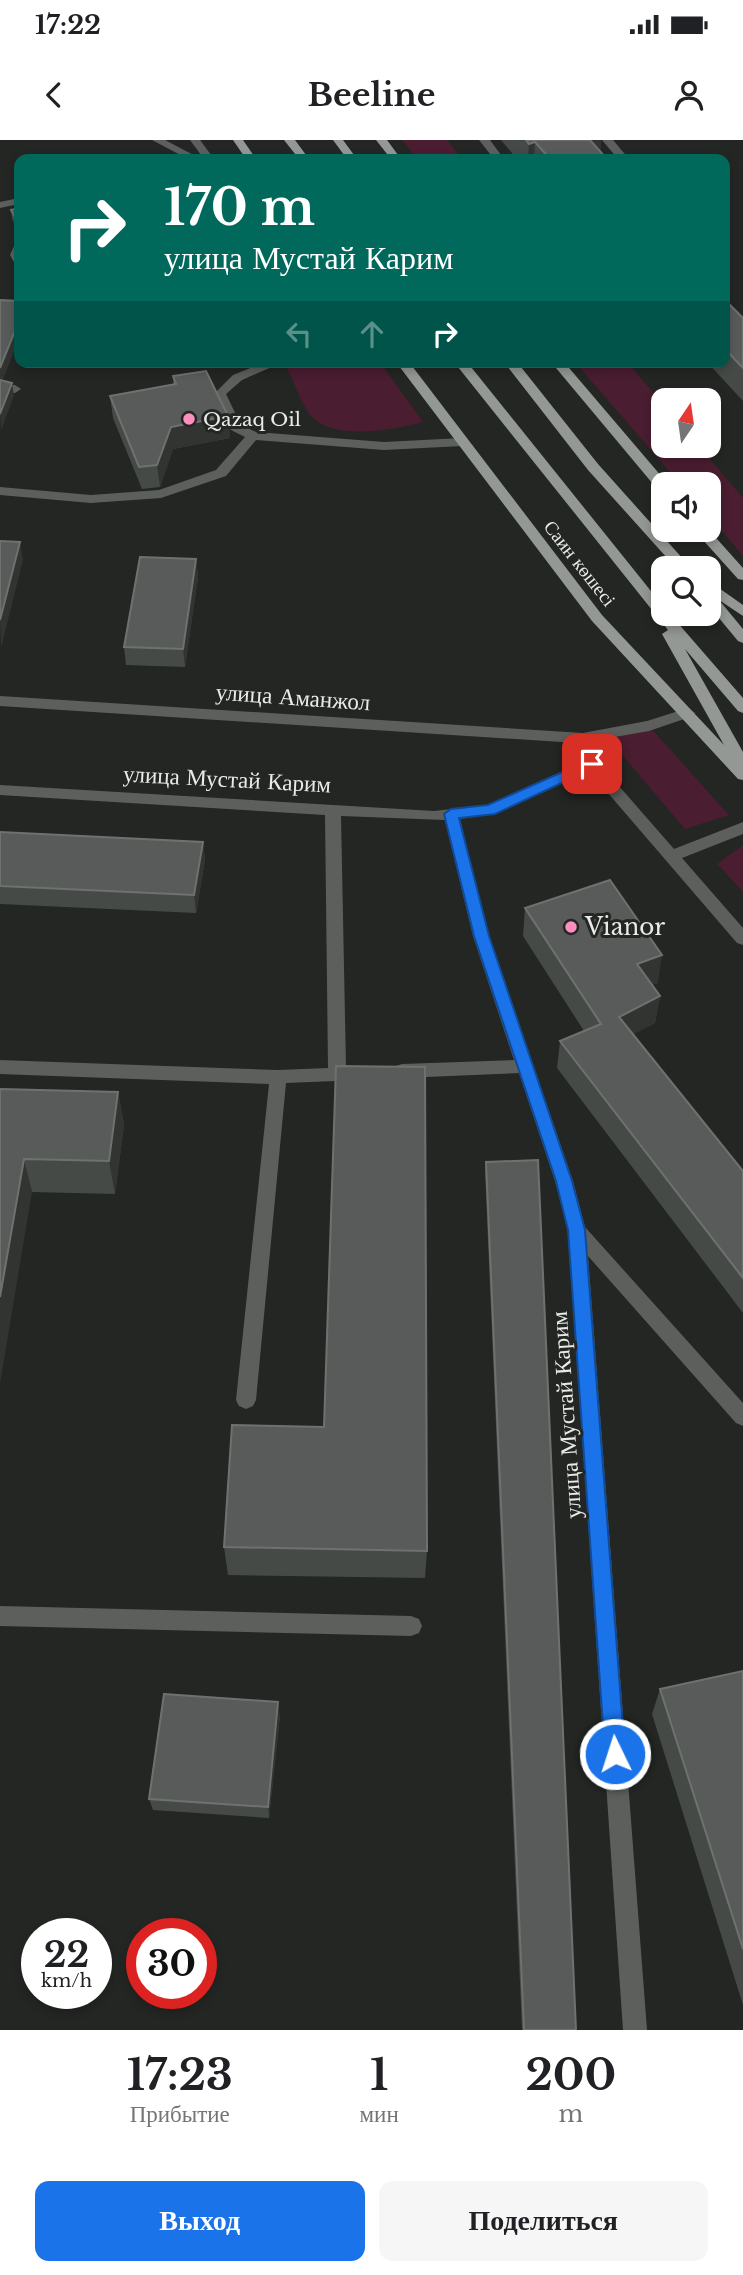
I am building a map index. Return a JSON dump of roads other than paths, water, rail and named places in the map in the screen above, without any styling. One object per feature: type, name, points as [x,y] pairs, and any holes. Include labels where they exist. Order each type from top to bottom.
[{"type":"main road","points":[[289,140],[300,154]]},
{"type":"main road","points":[[381,140],[392,154]]},
{"type":"main road","name":"Саин көшесі","points":[[406,368],[597,618],[743,775]]},
{"type":"main road","name":"Саин көшесі","points":[[465,368],[648,597],[743,708]]},
{"type":"main road","points":[[515,368],[593,467],[675,556]]},
{"type":"main road","points":[[562,368],[651,473]]},
{"type":"main road","points":[[712,542],[743,576]]},
{"type":"main road","points":[[721,595],[743,612]]},
{"type":"main road","points":[[648,597],[743,765]]},
{"type":"main road","points":[[721,611],[743,638]]},
{"type":"street","points":[[157,140],[186,154]]},
{"type":"street","points":[[484,140],[495,154]]},
{"type":"street","points":[[607,140],[620,154]]},
{"type":"street","points":[[261,368],[233,379],[224,386],[220,394],[236,427],[253,436],[384,446],[462,442]]},
{"type":"street","points":[[0,388],[15,389]]},
{"type":"street","points":[[0,491],[91,499],[161,494],[221,473],[253,436]]},
{"type":"street","name":"улица Аманжол","points":[[0,701],[583,738],[649,726],[688,713]]},
{"type":"street","points":[[583,738],[592,764],[743,939]]},
{"type":"street","name":"улица Мустай Карим","points":[[0,790],[434,816],[490,810],[592,764]]},
{"type":"street","points":[[333,810],[337,1074]]},
{"type":"street","name":"улица Мустай Карим","points":[[451,814],[481,936],[564,1181],[577,1230],[635,2030]]},
{"type":"street","points":[[671,856],[743,828]]},
{"type":"street","points":[[0,1067],[278,1077],[525,1066]]},
{"type":"street","points":[[246,1400],[278,1077]]},
{"type":"street","points":[[577,1230],[743,1417]]},
{"type":"street","points":[[0,1616],[411,1626]]},
{"type":"place","name":"Qazaq Oil","points":[[189,419]]},
{"type":"place","name":"Vianor","points":[[571,927]]}]
